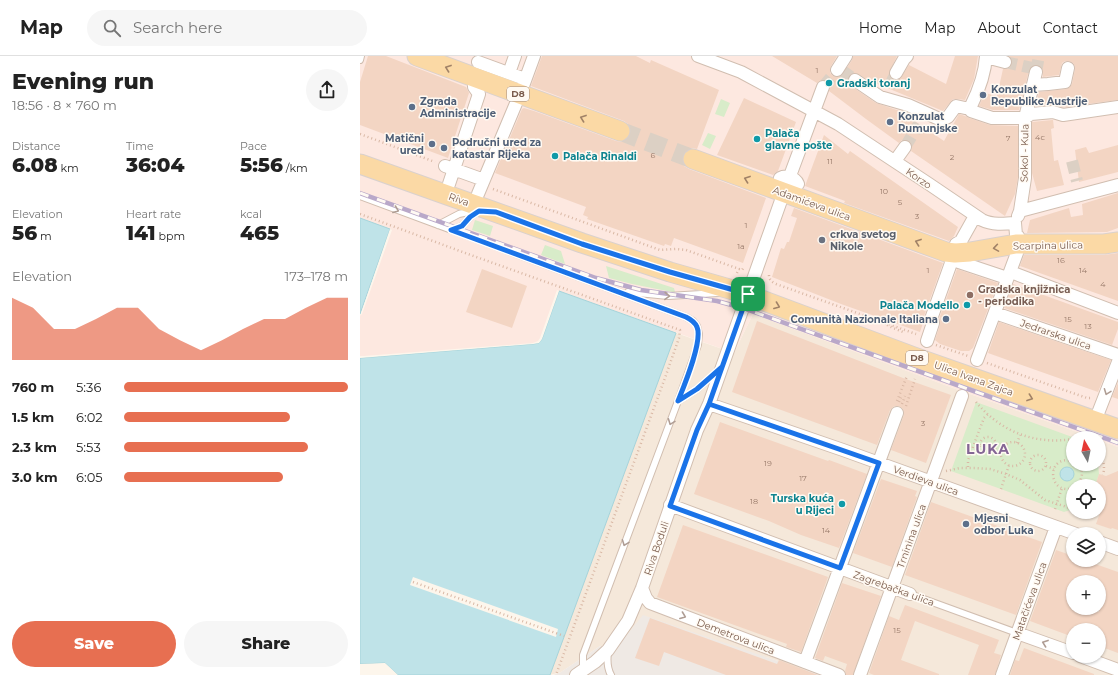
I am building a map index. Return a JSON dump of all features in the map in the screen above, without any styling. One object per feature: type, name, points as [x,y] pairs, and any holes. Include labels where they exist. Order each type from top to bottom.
[{"type":"main road","name":"D8","points":[[417,56],[620,131]]},
{"type":"main road","name":"Adamićeva ulica","points":[[693,159],[788,183],[944,252],[954,252]]},
{"type":"main road","name":"Riva","points":[[360,164],[488,212],[582,244],[670,272],[744,293]]},
{"type":"main road","name":"Scarpina ulica","points":[[954,252],[970,252],[1016,244],[1113,244]]},
{"type":"main road","name":"Ulica Ivana Zajca","points":[[744,293],[914,357],[1118,429]]},
{"type":"street","points":[[509,73],[515,56]]},
{"type":"street","points":[[483,63],[509,73],[525,86],[534,56]]},
{"type":"street","name":"Korzo","points":[[698,56],[741,72],[838,124],[975,216],[990,223],[1016,223]]},
{"type":"street","points":[[838,69],[846,56]]},
{"type":"street","points":[[896,73],[907,56]]},
{"type":"street","points":[[969,108],[978,91],[985,71],[986,56],[1005,62]]},
{"type":"street","points":[[1033,85],[1065,82],[1068,68]]},
{"type":"street","name":"Sokol - Kula","points":[[1016,223],[1020,210],[1025,178],[1024,118],[1036,72]]},
{"type":"street","points":[[856,80],[886,92],[908,105],[922,119],[933,117],[942,119],[948,117],[956,106],[969,108],[971,111],[992,118],[1024,118],[1031,114],[1053,112],[1063,116],[1118,107]]},
{"type":"street","points":[[449,184],[450,167],[478,94],[474,84]]},
{"type":"street","points":[[814,112],[823,87]]},
{"type":"street","points":[[450,167],[482,186],[517,101]]},
{"type":"street","name":"Riva Boduli","points":[[580,673],[608,650],[620,634],[628,621],[642,588],[697,430],[709,404],[722,367],[744,293],[788,183],[814,112]]},
{"type":"street","points":[[894,161],[904,147]]},
{"type":"street","points":[[1020,210],[1118,185]]},
{"type":"street","points":[[927,341],[933,323],[931,319],[954,252],[975,216]]},
{"type":"street","points":[[1016,223],[1020,236]]},
{"type":"street","points":[[954,252],[1011,277],[1118,312]]},
{"type":"street","points":[[978,360],[1019,253]]},
{"type":"street","name":"Jedrarska ulica","points":[[995,313],[1118,355]]},
{"type":"street","points":[[1096,421],[1118,362]]},
{"type":"street","name":"Trninina ulica","points":[[860,675],[962,396]]},
{"type":"street","name":"Verdieva ulica","points":[[709,404],[843,450],[1066,530]]},
{"type":"street","points":[[805,662],[899,407]]},
{"type":"street","name":"Zagrebačka ulica","points":[[670,506],[910,594]]},
{"type":"street","name":"Matačićeva ulica","points":[[1002,675],[1056,527]]},
{"type":"street","points":[[1106,545],[1118,549]]},
{"type":"street","name":"Demetrova ulica","points":[[642,588],[650,603],[839,675]]},
{"type":"street","name":"Riva Boduli","points":[[628,621],[646,608],[655,605]]},
{"type":"street","name":"Zagrebačka ulica","points":[[1017,633],[1066,650]]},
{"type":"street","points":[[1099,663],[1118,670]]},
{"type":"lane","points":[[360,60],[361,56]]},
{"type":"lane","points":[[360,196],[686,317],[693,321],[697,326],[699,334],[698,345],[583,655],[580,673]]},
{"type":"lane","points":[[438,225],[459,214],[468,212],[488,212]]},
{"type":"lane","points":[[451,230],[462,226],[470,217],[488,212]]},
{"type":"lane","points":[[614,290],[635,294],[668,296],[744,293]]},
{"type":"lane","points":[[678,401],[697,389],[722,367]]},
{"type":"lane","name":"Zagrebačka ulica","points":[[910,594],[1017,633]]},
{"type":"lane","points":[[608,650],[607,661],[611,675]]},
{"type":"path","points":[[360,134],[450,167]]},
{"type":"path","points":[[482,186],[660,250],[686,250],[740,270],[738,273]]},
{"type":"path","points":[[360,214],[680,330],[679,338],[556,675]]},
{"type":"path","points":[[768,284],[770,280],[769,275]]},
{"type":"path","points":[[770,280],[776,284],[885,323],[903,332]]},
{"type":"path","points":[[907,376],[895,406],[904,411],[915,379]]},
{"type":"path","points":[[899,407],[903,396]]},
{"type":"path","points":[[976,402],[988,414],[1006,428],[1020,435],[1035,439],[1066,439]]},
{"type":"path","points":[[968,467],[968,460],[984,418],[988,414]]},
{"type":"path","points":[[1017,443],[1020,435]]},
{"type":"path","points":[[988,436],[991,437],[996,442],[996,448],[989,453],[984,452],[980,448],[980,442],[983,438],[988,436]]},
{"type":"path","points":[[976,441],[980,442]]},
{"type":"path","points":[[1010,443],[1017,443],[1024,451],[1024,458],[1016,465],[1006,464],[1002,459],[1002,450],[1004,446],[1010,443]]},
{"type":"path","points":[[996,448],[1002,450]]},
{"type":"path","points":[[1039,455],[1046,460],[1046,466],[1041,472],[1035,471],[1030,466],[1030,460],[1034,456],[1039,455]]},
{"type":"path","points":[[1024,458],[1030,460]]},
{"type":"path","points":[[1066,460],[1060,462],[1054,469],[1053,478],[1058,486],[1066,489]]},
{"type":"path","points":[[1001,489],[1009,465]]},
{"type":"path","points":[[1046,466],[1054,469]]},
{"type":"path","points":[[951,470],[968,467],[1006,474],[1020,480],[1045,500],[1066,507]]},
{"type":"path","points":[[1103,475],[1104,471]]},
{"type":"path","points":[[1055,509],[1062,488]]},
{"type":"path","points":[[413,582],[564,636]]},
{"type":"shaded area","points":[[360,56],[1118,56],[1118,447],[1106,443],[1106,431],[1074,431],[753,314],[734,353],[559,291],[539,343],[360,358],[360,314],[389,229],[360,218]]},
{"type":"shaded area","points":[[753,314],[1074,431],[1066,431],[1066,471],[1106,471],[1106,443],[1118,447],[1118,675],[820,675],[766,657],[615,649],[600,646],[561,672],[550,675],[676,333],[734,353]]},
{"type":"shaded area","points":[[643,615],[820,675],[553,675],[561,672],[600,646],[615,649]]},
{"type":"green space","points":[[721,99],[730,103],[724,117],[715,114]]},
{"type":"green space","points":[[708,133],[716,136],[710,149],[702,145]]},
{"type":"green space","points":[[475,220],[493,226],[490,236],[472,230]]},
{"type":"green space","points":[[545,245],[561,251],[565,264],[541,255]]},
{"type":"green space","points":[[606,266],[674,288],[675,292],[609,278]]},
{"type":"green space","points":[[976,402],[1066,435],[1066,471],[1099,471],[1099,474],[1097,479],[1066,479],[1066,511],[1064,512],[951,471]]},
{"type":"water","points":[[360,218],[390,229],[360,314]]},
{"type":"water","points":[[559,291],[676,333],[550,675],[398,675],[385,663],[360,664],[360,358],[539,343],[542,339]]},
{"type":"water","points":[[1064,467],[1066,467],[1066,471],[1074,471],[1074,477],[1072,479],[1066,479],[1066,481],[1064,481],[1060,477],[1060,471]]},
{"type":"pier","points":[[390,229],[392,230],[360,316]]},
{"type":"pier","points":[[557,290],[559,291],[542,339],[539,343],[360,358],[360,356],[533,343],[538,341],[540,338]]},
{"type":"pier","points":[[413,577],[558,629],[556,637],[410,585]]},
{"type":"pier","points":[[385,663],[398,675],[395,675],[384,665],[360,666],[360,664]]},
{"type":"building","name":"Zgrada Administracije","points":[[368,56],[386,56],[466,87],[469,93],[448,158],[360,125],[360,82]]},
{"type":"building","points":[[542,56],[636,56],[650,63],[651,60],[719,90],[697,149],[692,148],[686,150],[682,160],[684,166],[689,169],[766,198],[743,263],[674,238],[671,246],[665,244],[664,246],[587,219],[588,217],[583,215],[586,207],[495,173],[522,109],[524,108],[616,141],[622,142],[627,140],[630,135],[631,129],[624,121],[531,86]]},
{"type":"building","points":[[772,56],[837,56],[831,66],[830,73],[837,77],[843,74],[853,56],[897,56],[889,73],[893,80],[900,79],[909,65],[946,84],[955,56],[978,56],[974,79],[965,100],[953,99],[943,111],[868,80],[856,73],[851,73],[848,84],[876,103],[900,111],[944,141],[959,114],[990,125],[1018,126],[1018,177],[1015,194],[1005,216],[911,151],[912,144],[909,141],[902,140],[899,143],[829,91],[830,85],[826,80],[821,80],[817,83]]},
{"type":"building","points":[[1009,56],[1118,56],[1118,100],[1064,107],[1053,105],[1036,106],[1039,92],[1066,89],[1072,84],[1075,66],[1069,61],[1065,61],[1062,63],[1059,75],[1043,77],[1043,70],[1041,66],[1034,65],[1031,67],[1019,110],[993,110],[979,106],[985,93],[997,96],[1003,69],[1010,68],[1012,64],[1012,60]]},
{"type":"building","name":"Palača glavne pošte","points":[[744,98],[796,122],[778,171],[773,175],[717,155]]},
{"type":"building","points":[[1053,120],[1054,128],[1051,129],[1054,161],[1058,160],[1064,185],[1037,191],[1032,173],[1032,122]]},
{"type":"building","points":[[824,135],[848,154],[850,151],[958,227],[954,236],[949,241],[844,203],[845,201],[805,186]]},
{"type":"building","points":[[1118,145],[1118,172],[1079,182],[1075,150],[1086,147],[1089,153]]},
{"type":"building","points":[[1118,193],[1118,228],[1107,232],[1027,233],[1030,220],[1069,208],[1071,217],[1083,215],[1082,204]]},
{"type":"building","points":[[794,208],[943,263],[924,316],[920,332],[841,304],[772,277],[781,248],[784,249],[787,242],[789,242],[797,218],[791,216]]},
{"type":"building","points":[[1118,253],[1118,301],[1020,266],[1024,255],[1104,255]]},
{"type":"building","points":[[482,269],[527,286],[512,328],[466,312]]},
{"type":"building","name":"Palača Modello","points":[[957,269],[998,283],[973,348],[969,351],[961,351],[940,344],[935,340],[940,325],[939,319]]},
{"type":"building","points":[[1013,284],[1118,322],[1118,329],[1112,345],[1004,308]]},
{"type":"building","points":[[757,321],[903,378],[951,395],[926,463],[891,450],[904,415],[903,409],[899,406],[895,406],[890,410],[877,445],[732,392]]},
{"type":"building","points":[[999,322],[1111,360],[1098,392],[988,353]]},
{"type":"building","points":[[1118,383],[1118,399],[1112,397]]},
{"type":"building","points":[[720,422],[867,474],[839,548],[694,494]]},
{"type":"building","points":[[1118,471],[1118,530],[1096,524],[1098,519],[1106,519],[1106,479],[1097,479],[1099,474],[1106,476]]},
{"type":"building","points":[[881,479],[917,491],[915,496],[917,497],[892,567],[853,553]]},
{"type":"building","points":[[931,502],[1042,542],[1016,615],[905,575]]},
{"type":"building","points":[[683,525],[828,577],[801,652],[786,647],[787,644],[657,597]]},
{"type":"building","points":[[1056,550],[1066,554],[1066,567],[1104,567],[1118,572],[1118,653],[1106,649],[1106,623],[1066,623],[1066,634],[1030,621]]},
{"type":"building","points":[[842,583],[881,596],[853,675],[846,675],[845,671],[847,664],[825,656],[823,661],[815,658]]},
{"type":"building","points":[[905,605],[999,640],[994,653],[1001,655],[995,675],[968,675],[979,645],[915,621],[901,660],[939,675],[874,675],[869,673],[889,616],[899,620]]},
{"type":"building","points":[[650,618],[777,664],[779,660],[818,675],[726,675],[664,652],[659,666],[635,658]]},
{"type":"building","points":[[1024,648],[1094,675],[1010,675],[1015,660],[1019,661]]},
{"type":"tunnel","points":[[1036,72],[1039,56]]},
{"type":"tunnel","points":[[1005,62],[1037,69]]},
{"type":"tunnel","points":[[823,87],[837,70]]},
{"type":"tunnel","points":[[841,70],[855,80]]},
{"type":"tunnel","points":[[889,87],[896,73]]},
{"type":"tunnel","points":[[905,147],[919,124]]},
{"type":"tunnel","points":[[620,131],[693,159]]},
{"type":"tunnel","points":[[1072,161],[1077,181]]},
{"type":"railway","points":[[360,193],[596,278],[641,290],[717,301],[743,308],[1118,443]]},
{"type":"place","name":"Gradski toranj","points":[[829,83]]},
{"type":"place","name":"Konzulat Republike Austrije","points":[[983,95]]},
{"type":"place","name":"Zgrada Administracije","points":[[412,107]]},
{"type":"place","name":"Konzulat Rumunjske","points":[[890,122]]},
{"type":"place","name":"Palača glavne pošte","points":[[757,139]]},
{"type":"place","name":"Matični ured","points":[[432,144]]},
{"type":"place","name":"Područni ured za katastar Rijeka","points":[[444,148]]},
{"type":"place","name":"Palača Rinaldi","points":[[555,156]]},
{"type":"place","name":"crkva svetog Nikole","points":[[822,240]]},
{"type":"place","name":"Gradska knjižnica - periodika","points":[[970,295]]},
{"type":"place","name":"Palača Modello","points":[[967,305]]},
{"type":"place","name":"Comunità Nazionale Italiana","points":[[946,319]]},
{"type":"place","name":"Turska kuća u Rijeci","points":[[842,504]]},
{"type":"place","name":"Mjesni odbor Luka","points":[[966,524]]},
{"type":"district","name":"LUKA","points":[[988,449]]},
{"type":"route","points":[[748,294],[670,272],[582,244],[496,212],[479,211],[470,217],[462,226],[451,230],[686,317],[693,321],[697,326],[699,334],[698,345],[678,401],[697,389],[722,367],[709,404],[697,430],[670,506],[840,568],[879,463],[709,404],[748,294]]}]
